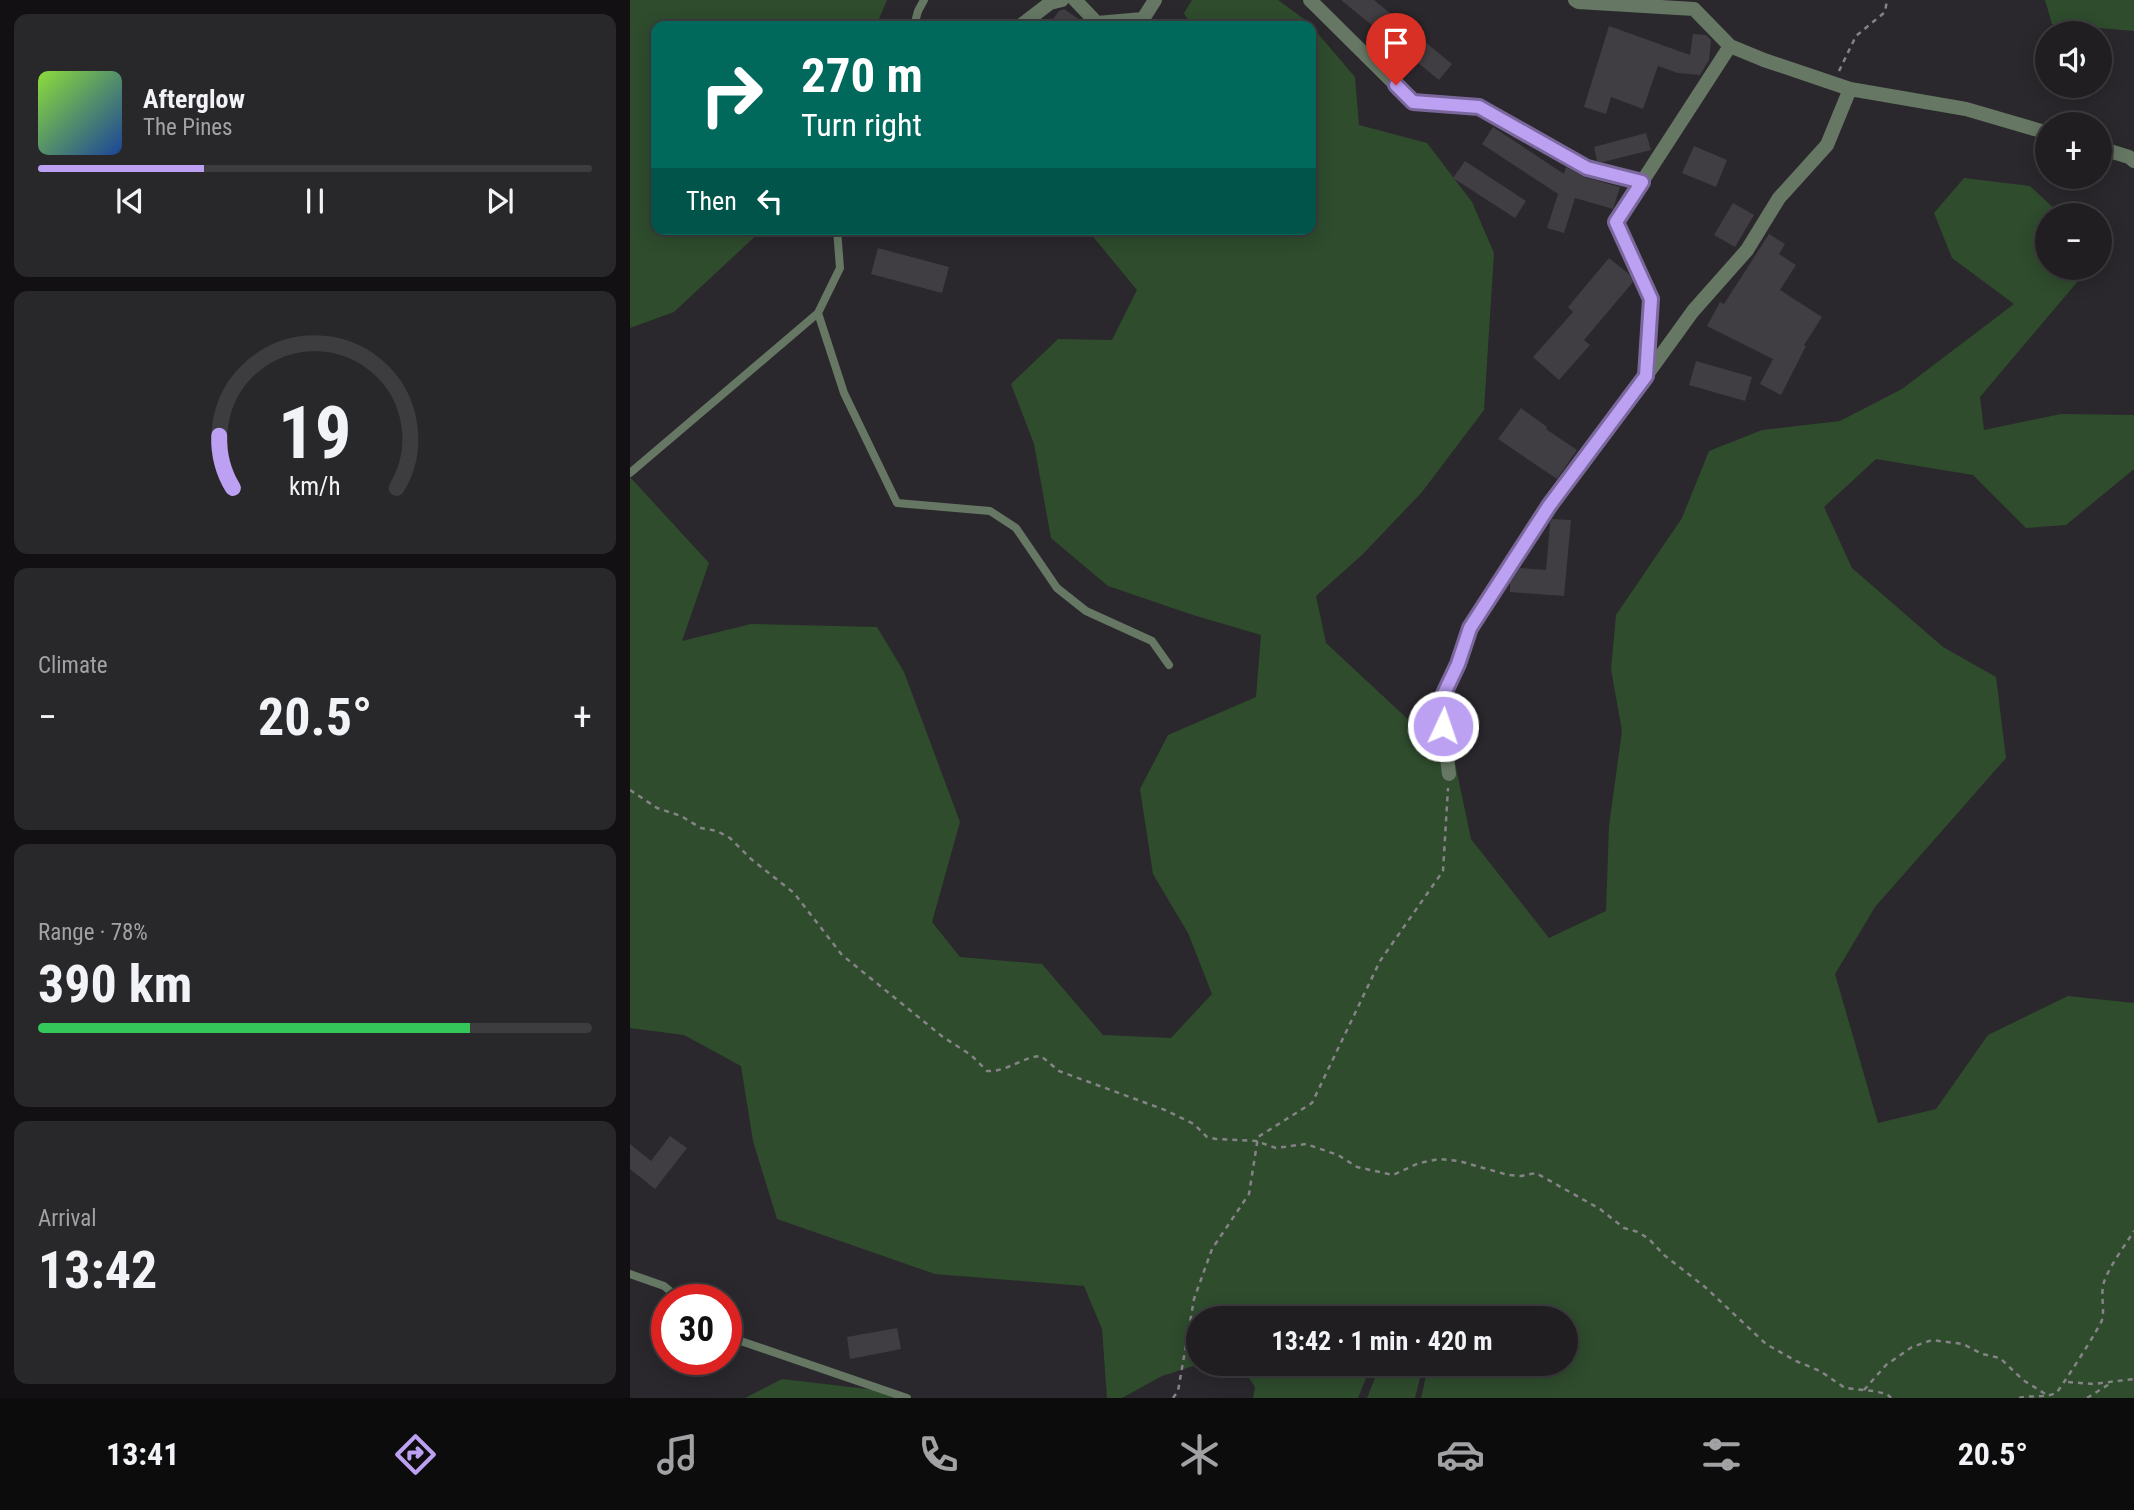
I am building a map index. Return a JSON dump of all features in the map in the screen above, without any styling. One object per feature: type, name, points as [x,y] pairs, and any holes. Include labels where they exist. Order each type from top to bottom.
[{"type":"street","points":[[1027,21],[1050,3],[1062,0]]},
{"type":"street","points":[[1075,0],[1095,21]]},
{"type":"street","points":[[1120,21],[1143,19],[1155,0]]},
{"type":"street","points":[[1310,0],[1413,102],[1479,107],[1587,168],[1642,182]]},
{"type":"street","points":[[1575,0],[1694,9],[1730,46],[1850,89],[1966,109],[2035,129]]},
{"type":"street","points":[[1646,376],[1651,299],[1616,222],[1730,46]]},
{"type":"street","points":[[1449,774],[1440,702],[1458,664],[1470,628],[1549,506],[1700,303],[1747,250],[1779,198],[1827,145],[1850,89]]},
{"type":"street","points":[[2112,152],[2134,161]]},
{"type":"lane","points":[[915,21],[923,0]]},
{"type":"lane","points":[[630,472],[818,313],[840,268],[837,235]]},
{"type":"lane","points":[[818,313],[844,393],[897,503],[990,511],[1016,528],[1057,588],[1086,611],[1152,641],[1169,665]]},
{"type":"lane","points":[[630,1273],[659,1284]]},
{"type":"lane","points":[[742,1341],[907,1398]]},
{"type":"path","points":[[1833,83],[1856,36],[1885,12],[1887,0]]},
{"type":"path","points":[[1173,1398],[1178,1391],[1194,1299],[1212,1249],[1249,1194],[1258,1137],[1312,1103],[1380,961],[1443,871],[1449,774]]},
{"type":"path","points":[[630,790],[657,808],[730,838],[793,893],[842,955],[943,1037],[971,1055],[987,1071],[998,1072],[1034,1056],[1041,1056],[1059,1071],[1165,1110],[1194,1124],[1207,1137],[1258,1142],[1276,1148],[1307,1144],[1338,1155],[1364,1169],[1393,1175],[1419,1163],[1439,1159],[1470,1163],[1521,1177],[1536,1173],[1600,1209],[1623,1228],[1638,1232],[1649,1239],[1766,1344],[1821,1371],[1845,1388],[1887,1394],[1891,1398]]},
{"type":"path","points":[[2019,1398],[2048,1396],[2056,1393],[2066,1382],[2079,1356],[2100,1326],[2103,1318],[2104,1280],[2134,1231]]},
{"type":"path","points":[[1864,1390],[1886,1365],[1912,1347],[1932,1340],[1963,1344],[1982,1354],[2000,1358],[2023,1380],[2048,1396]]},
{"type":"path","points":[[2066,1382],[2093,1384],[2134,1379]]},
{"type":"path","points":[[2087,1398],[2114,1381]]},
{"type":"green space","points":[[630,0],[887,0],[878,21],[651,21],[651,235],[757,235],[674,312],[630,328]]},
{"type":"green space","points":[[1192,0],[1278,0],[1307,21],[1188,21],[1184,13]]},
{"type":"green space","points":[[2045,0],[2134,0],[2134,31],[2112,29],[2112,21],[2051,21]]},
{"type":"green space","points":[[1316,31],[1355,77],[1359,125],[1427,143],[1472,202],[1494,253],[1484,410],[1422,492],[1363,554],[1316,596],[1326,643],[1455,763],[1471,839],[1549,938],[1606,911],[1609,826],[1622,731],[1611,669],[1616,615],[1682,518],[1709,451],[1762,430],[1840,421],[1902,389],[2014,304],[1952,258],[1934,213],[1964,178],[2030,186],[2048,203],[2035,203],[2035,280],[2079,280],[1980,397],[1984,430],[2061,414],[2134,415],[2134,469],[2066,525],[2026,528],[1973,475],[1876,459],[1824,507],[1852,568],[1943,647],[1996,677],[2006,758],[1875,907],[1835,974],[1878,1123],[1936,1109],[1988,1035],[2068,996],[2134,1003],[2134,1398],[1421,1398],[1426,1376],[1578,1376],[1578,1306],[1186,1306],[1186,1368],[1162,1376],[1122,1398],[1107,1398],[1102,1329],[1084,1286],[935,1274],[777,1219],[753,1141],[741,1066],[684,1035],[630,1028],[630,477],[709,563],[682,641],[751,624],[877,627],[904,672],[960,822],[932,922],[960,957],[1042,964],[1103,1035],[1171,1038],[1212,994],[1188,933],[1153,874],[1140,789],[1168,735],[1256,697],[1261,635],[1108,586],[1051,538],[1034,444],[1011,384],[1058,339],[1112,340],[1137,290],[1092,235],[1316,235]]},
{"type":"green space","points":[[1248,1376],[1367,1376],[1358,1398],[1253,1398],[1255,1387]]},
{"type":"green space","points":[[1376,1376],[1421,1376],[1415,1398],[1367,1398]]},
{"type":"green space","points":[[782,1379],[884,1391],[896,1398],[745,1398]]},
{"type":"building","points":[[1341,0],[1374,0],[1452,64],[1439,80]]},
{"type":"building","points":[[1064,9],[1082,21],[1052,21]]},
{"type":"building","points":[[1609,26],[1690,55],[1693,34],[1706,35],[1711,40],[1709,60],[1700,75],[1678,73],[1658,66],[1643,109],[1611,97],[1606,114],[1584,107]]},
{"type":"building","points":[[1493,127],[1564,174],[1566,167],[1584,177],[1620,187],[1613,209],[1575,198],[1564,233],[1547,228],[1558,194],[1482,144]]},
{"type":"building","points":[[1646,133],[1651,150],[1603,162],[1597,161],[1594,147]]},
{"type":"building","points":[[1694,146],[1727,160],[1716,187],[1682,173]]},
{"type":"building","points":[[1465,161],[1526,201],[1515,218],[1453,178]]},
{"type":"building","points":[[1733,203],[1754,215],[1735,247],[1714,235]]},
{"type":"building","points":[[1769,234],[1785,244],[1779,254],[1796,265],[1780,290],[1822,317],[1804,345],[1806,346],[1781,395],[1760,384],[1773,359],[1707,326],[1720,302],[1724,304]]},
{"type":"building","points":[[878,248],[949,267],[942,293],[871,274]]},
{"type":"building","points":[[1609,258],[1630,275],[1633,282],[1584,340],[1590,345],[1559,380],[1533,357],[1573,312],[1568,307]]},
{"type":"building","points":[[1696,361],[1752,377],[1745,401],[1689,385]]},
{"type":"building","points":[[1521,408],[1577,450],[1557,479],[1498,439]]},
{"type":"building","points":[[1552,519],[1571,520],[1564,596],[1510,592],[1510,583],[1520,568],[1546,570]]},
{"type":"building","points":[[670,1136],[687,1148],[655,1189],[630,1169],[630,1144],[651,1161]]},
{"type":"building","points":[[897,1328],[901,1349],[850,1359],[847,1337]]},
{"type":"route","points":[[1396,85],[1413,102],[1479,107],[1587,168],[1642,182],[1616,222],[1651,299],[1646,376],[1549,506],[1470,628],[1458,664],[1440,702],[1443,726]]}]
